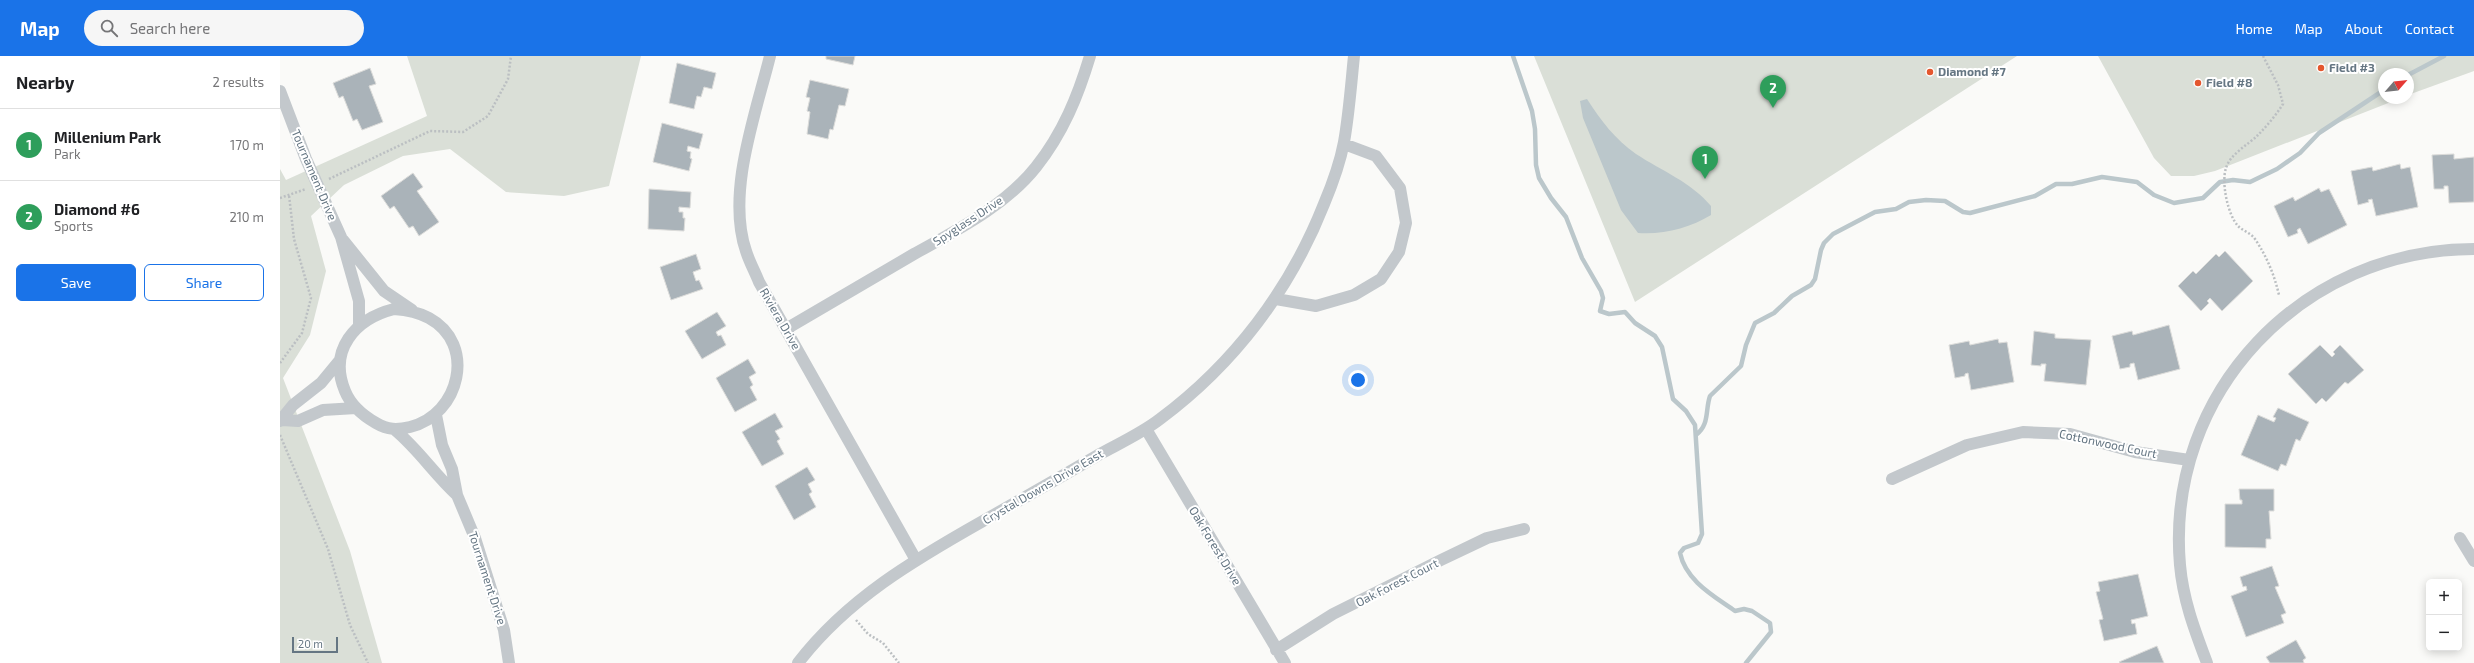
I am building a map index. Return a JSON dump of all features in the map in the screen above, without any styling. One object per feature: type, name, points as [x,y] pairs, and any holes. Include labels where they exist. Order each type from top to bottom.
[{"type":"street","name":"Riviera Drive","points":[[770,56],[741,172],[740,210],[745,250],[759,282],[916,560]]},
{"type":"street","name":"Spyglass Drive","points":[[786,329],[960,228],[1001,200],[1036,167],[1062,129],[1079,94],[1090,56]]},
{"type":"street","name":"Crystal Downs Drive East","points":[[798,663],[812,645],[847,611],[875,588],[916,560],[1146,429],[1204,382],[1243,342],[1276,299],[1299,260],[1317,221],[1344,144],[1354,56]]},
{"type":"street","name":"Tournament Drive","points":[[280,91],[341,237],[347,265],[359,301],[359,325]]},
{"type":"street","points":[[1276,299],[1316,306],[1354,295],[1381,279],[1399,252],[1406,223],[1400,188],[1376,156],[1344,144]]},
{"type":"street","name":"Tournament Drive","points":[[341,237],[384,290],[413,311]]},
{"type":"street","points":[[2207,663],[2188,612],[2180,564],[2181,516],[2189,460],[2207,414],[2238,364],[2279,319],[2298,304],[2334,283],[2371,266],[2413,254],[2474,249]]},
{"type":"street","points":[[394,309],[413,311],[430,318],[444,331],[454,347],[458,365],[456,384],[449,401],[436,415],[420,424],[395,430],[368,418],[348,400],[340,381],[340,360],[346,341],[359,325],[376,314],[394,309]]},
{"type":"street","points":[[281,421],[293,405],[321,383],[340,360]]},
{"type":"street","points":[[281,421],[298,421],[323,410],[356,408]]},
{"type":"street","name":"Tournament Drive","points":[[436,415],[442,445],[452,470],[457,495],[475,538],[491,585],[504,630],[509,663]]},
{"type":"street","name":"Oak Forest Drive","points":[[1146,429],[1285,663]]},
{"type":"street","name":"Tournament Drive","points":[[395,430],[415,447],[440,480],[457,495]]},
{"type":"street","name":"Cottonwood Court","points":[[1892,479],[1967,445],[2023,432],[2070,434],[2135,452],[2189,460]]},
{"type":"street","name":"Oak Forest Court","points":[[1276,650],[1333,614],[1441,560],[1487,538],[1524,529]]},
{"type":"street","points":[[2460,538],[2474,562]]},
{"type":"path","points":[[280,198],[318,185],[430,131],[462,132],[488,116],[508,79],[511,56]]},
{"type":"path","points":[[2263,56],[2278,85],[2284,104],[2261,132],[2238,152],[2226,168],[2226,191],[2232,218],[2240,227],[2254,237],[2274,273],[2279,295]]},
{"type":"path","points":[[280,363],[302,333],[311,298],[294,239],[289,195]]},
{"type":"path","points":[[280,435],[328,549],[350,625],[368,663]]},
{"type":"path","points":[[847,611],[868,634],[883,643],[899,663]]},
{"type":"shaded area","points":[[407,56],[641,56],[609,186],[564,196],[506,192],[450,149],[403,156],[344,185],[311,216],[326,271],[310,335],[283,378],[350,551],[382,663],[280,663],[280,169],[286,180],[427,116]]},
{"type":"shaded area","points":[[1534,56],[2017,56],[1635,302]]},
{"type":"shaded area","points":[[2098,56],[2474,56],[2474,71],[2414,93],[2414,68],[2378,68],[2378,104],[2386,104],[2215,171],[2194,176],[2171,176],[2154,158]]},
{"type":"shaded area","points":[[1587,99],[1603,122],[1621,142],[1636,154],[1676,177],[1694,190],[1711,206],[1711,215],[1694,224],[1676,230],[1657,233],[1638,233],[1621,210],[1583,118],[1580,101]]},
{"type":"building","points":[[826,56],[855,56],[853,65],[826,59]]},
{"type":"building","points":[[677,63],[716,73],[712,89],[704,87],[701,97],[697,96],[694,109],[669,103]]},
{"type":"building","points":[[370,68],[376,84],[369,86],[383,122],[362,130],[357,119],[353,121],[343,96],[339,98],[333,83]]},
{"type":"building","points":[[810,80],[849,89],[845,106],[839,105],[833,130],[830,129],[828,139],[807,134],[810,112],[807,111],[810,98],[806,97]]},
{"type":"building","points":[[662,123],[703,134],[699,149],[688,146],[687,151],[691,152],[690,158],[692,159],[689,171],[653,162]]},
{"type":"building","points":[[2454,154],[2454,159],[2474,157],[2474,202],[2449,203],[2448,186],[2444,186],[2444,189],[2434,189],[2432,155]]},
{"type":"building","points":[[2400,164],[2401,169],[2410,167],[2418,207],[2376,216],[2372,199],[2368,200],[2369,202],[2358,205],[2351,171],[2372,167],[2373,171]]},
{"type":"building","points":[[413,173],[423,187],[417,191],[439,222],[419,236],[413,226],[409,228],[394,206],[390,209],[381,196]]},
{"type":"building","points":[[2319,188],[2321,192],[2329,189],[2347,225],[2308,244],[2300,228],[2297,230],[2298,233],[2288,237],[2274,206],[2293,197],[2295,201]]},
{"type":"building","points":[[649,189],[691,192],[690,208],[679,207],[679,212],[683,212],[683,218],[685,218],[684,231],[648,229]]},
{"type":"building","points":[[2225,251],[2253,281],[2222,311],[2210,298],[2207,301],[2209,303],[2201,311],[2178,286],[2193,271],[2196,274],[2216,254],[2219,257]]},
{"type":"building","points":[[696,254],[701,269],[693,272],[696,281],[699,280],[703,289],[671,300],[660,267]]},
{"type":"building","points":[[717,312],[726,326],[716,332],[718,336],[721,335],[726,345],[702,359],[685,331]]},
{"type":"building","points":[[2169,325],[2180,369],[2138,380],[2134,363],[2130,364],[2130,367],[2120,369],[2112,336],[2132,331],[2133,335]]},
{"type":"building","points":[[2034,331],[2055,334],[2055,338],[2091,340],[2086,385],[2044,381],[2046,364],[2041,364],[2041,366],[2031,365]]},
{"type":"building","points":[[1998,339],[1999,343],[2007,342],[2014,382],[1971,390],[1968,373],[1965,374],[1965,376],[1955,378],[1949,345],[1969,341],[1970,345]]},
{"type":"building","points":[[2320,345],[2332,357],[2335,354],[2333,352],[2340,345],[2364,370],[2348,384],[2345,382],[2326,402],[2322,398],[2316,404],[2288,374]]},
{"type":"building","points":[[748,359],[756,373],[749,377],[753,385],[750,387],[757,400],[735,412],[716,378]]},
{"type":"building","points":[[2278,408],[2309,422],[2300,441],[2296,439],[2286,466],[2281,464],[2278,471],[2241,455],[2258,415],[2274,422],[2276,418],[2273,417]]},
{"type":"building","points":[[775,413],[783,427],[775,431],[780,439],[777,441],[784,454],[762,466],[742,432]]},
{"type":"building","points":[[807,467],[815,480],[808,484],[812,492],[809,494],[816,507],[794,520],[775,486]]},
{"type":"building","points":[[2239,489],[2274,489],[2274,511],[2269,511],[2271,539],[2266,539],[2266,548],[2225,547],[2225,504],[2242,504]]},
{"type":"building","points":[[2272,566],[2279,586],[2275,587],[2286,613],[2281,615],[2284,623],[2246,637],[2231,596],[2247,590],[2246,586],[2243,587],[2240,577]]},
{"type":"building","points":[[2138,574],[2148,616],[2131,620],[2132,624],[2135,623],[2137,634],[2104,641],[2099,620],[2103,619],[2096,592],[2100,591],[2098,582]]},
{"type":"building","points":[[2296,640],[2306,658],[2303,660],[2304,663],[2270,663],[2266,657]]},
{"type":"building","points":[[2157,646],[2164,663],[2119,662]]},
{"type":"waterway","points":[[1513,56],[1532,111],[1535,129],[1536,165],[1539,178],[1551,198],[1566,217],[1582,258],[1601,291],[1603,298],[1600,311],[1609,314],[1625,312],[1635,323],[1655,336],[1662,347],[1673,399],[1686,411],[1695,425],[1702,534],[1698,543],[1684,548],[1680,553],[1688,572],[1702,587],[1735,611],[1744,609],[1752,611],[1770,623],[1771,632],[1746,663]]},
{"type":"waterway","points":[[2414,72],[2444,56]]},
{"type":"waterway","points":[[1696,435],[1705,422],[1710,396],[1741,366],[1746,345],[1755,323],[1774,313],[1792,296],[1811,285],[1815,279],[1821,250],[1824,243],[1833,234],[1875,212],[1896,209],[1909,202],[1926,200],[1945,201],[1963,212],[1970,213],[2035,196],[2056,184],[2072,184],[2102,177],[2137,182],[2154,195],[2174,203],[2203,198],[2220,182],[2233,180],[2250,182],[2277,169],[2300,153],[2319,133],[2378,94]]},
{"type":"place","name":"Field #3","points":[[2321,68]]},
{"type":"place","name":"Diamond #7","points":[[1930,72]]},
{"type":"place","name":"Field #8","points":[[2198,83]]},
{"type":"place","name":"Diamond #6","points":[[1773,108]]},
{"type":"place","name":"Millenium Park","points":[[1705,179]]}]
